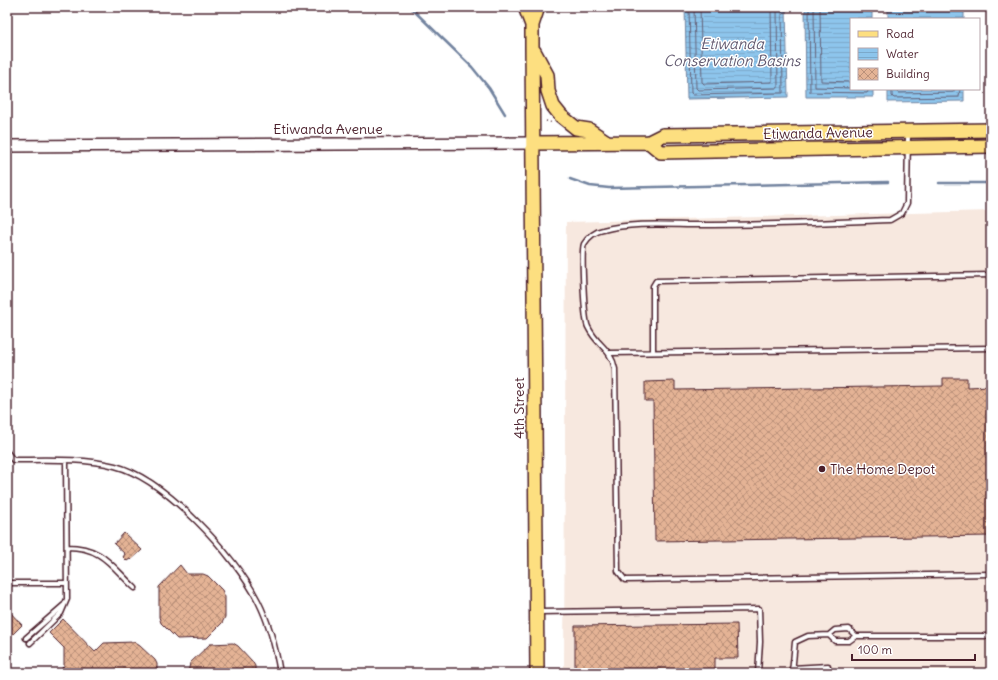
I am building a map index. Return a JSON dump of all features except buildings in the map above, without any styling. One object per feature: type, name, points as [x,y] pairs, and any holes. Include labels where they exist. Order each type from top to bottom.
[{"type":"main road","points":[[525,7],[532,25]]},
{"type":"main road","points":[[532,25],[538,7]]},
{"type":"main road","name":"4th Street","points":[[532,25],[537,673]]},
{"type":"main road","points":[[532,46],[547,75],[548,91],[553,106],[576,128],[589,130],[607,142]]},
{"type":"main road","name":"Etiwanda Avenue","points":[[7,146],[649,142],[663,135],[991,130]]},
{"type":"main road","name":"Etiwanda Avenue","points":[[649,142],[661,152],[991,146]]},
{"type":"lane","points":[[908,131],[907,203],[902,213],[890,220],[712,225],[632,225],[602,230],[593,234],[584,244],[583,260],[586,325],[592,337],[610,353],[614,369],[618,570],[625,580],[991,574]]},
{"type":"lane","points":[[653,352],[653,286],[656,281],[991,275]]},
{"type":"lane","points":[[610,353],[991,348]]},
{"type":"lane","points":[[7,452],[13,460],[85,460],[117,466],[151,482],[171,497],[216,541],[234,562],[258,601],[270,632],[280,673]]},
{"type":"lane","points":[[30,643],[61,613],[67,599],[66,461]]},
{"type":"lane","points":[[67,547],[81,547],[99,554],[135,588]]},
{"type":"lane","points":[[7,583],[67,583]]},
{"type":"lane","points":[[26,638],[64,604]]},
{"type":"lane","points":[[537,612],[759,609],[760,642],[758,673]]},
{"type":"lane","points":[[792,673],[795,642],[808,636],[830,635],[836,630],[849,630],[856,636]]},
{"type":"lane","points":[[830,635],[835,641],[849,641],[856,636],[991,636]]},
{"type":"lane","points":[[792,668],[828,666],[828,673]]},
{"type":"lane","points":[[807,667],[807,673]]},
{"type":"shaded area","points":[[991,211],[991,673],[564,673],[566,222]]},
{"type":"water","name":"Etiwanda Conservation Basins","points":[[685,7],[786,7],[788,97],[687,99]]},
{"type":"water","name":"Etiwanda Conservation Basins","points":[[805,7],[872,7],[872,18],[850,18],[850,90],[873,90],[873,97],[806,97]]},
{"type":"water","points":[[888,7],[964,7],[964,18],[888,18]]},
{"type":"water","points":[[888,90],[964,90],[964,101],[888,102]]},
{"type":"waterway","points":[[410,7],[472,67],[489,88],[505,114]]},
{"type":"waterway","points":[[570,179],[590,186],[609,188],[888,182]]},
{"type":"waterway","points":[[939,183],[991,183]]},
{"type":"place","name":"The Home Depot","points":[[822,469]]}]
